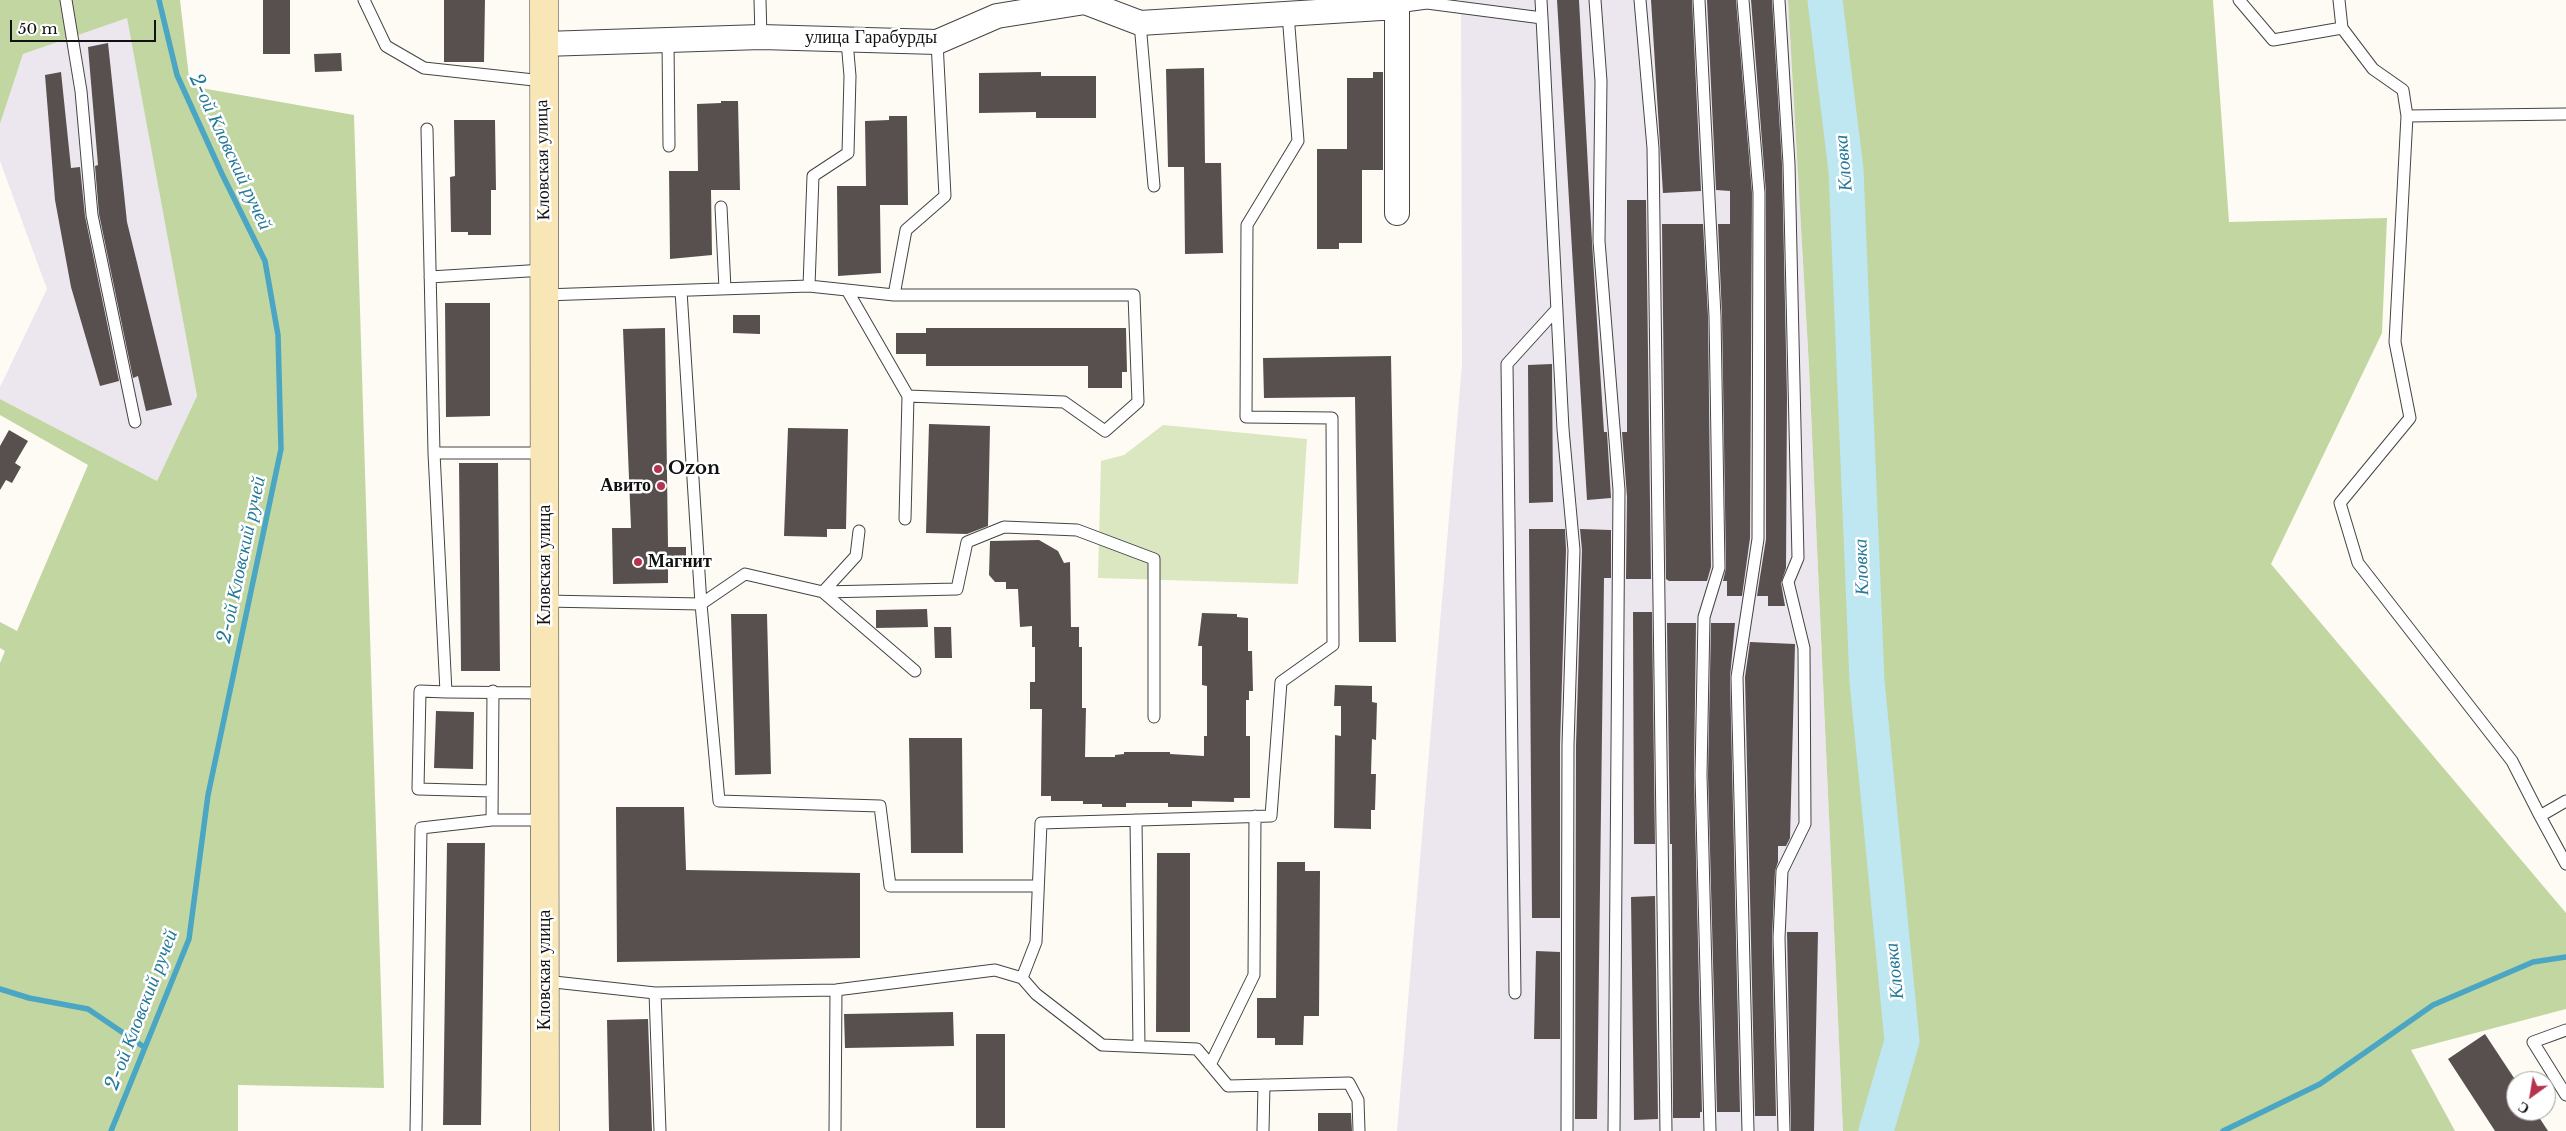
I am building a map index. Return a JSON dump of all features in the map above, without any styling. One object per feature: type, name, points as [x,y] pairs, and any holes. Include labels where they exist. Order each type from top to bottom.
[{"type":"street","name":"Кловская улица","points":[[544,0],[545,1131]]},
{"type":"street","name":"улица Гарабурды","points":[[544,44],[761,37],[847,41],[937,42],[1022,6],[1085,2],[1140,23],[1397,7]]},
{"type":"street","points":[[1397,7],[1397,214]]},
{"type":"lane","points":[[66,0],[81,91],[92,215],[135,422]]},
{"type":"lane","points":[[364,0],[386,46],[424,68],[543,81]]},
{"type":"lane","points":[[760,0],[761,37]]},
{"type":"lane","points":[[1541,0],[1564,429],[1574,550],[1568,745],[1567,1131]]},
{"type":"lane","points":[[1595,0],[1601,81],[1599,241],[1619,490],[1614,1131]]},
{"type":"lane","points":[[1640,0],[1653,158],[1666,1131]]},
{"type":"lane","points":[[1699,0],[1715,316],[1719,568],[1704,617],[1701,775],[1710,1131]]},
{"type":"lane","points":[[1743,0],[1759,193],[1758,539],[1737,677],[1748,1131]]},
{"type":"lane","points":[[1779,0],[1789,164],[1798,558],[1788,582],[1804,648],[1805,824],[1782,871],[1779,938],[1784,1131]]},
{"type":"lane","points":[[2239,0],[2273,40],[2342,28]]},
{"type":"lane","points":[[2339,0],[2342,28],[2373,69],[2403,90],[2407,116],[2395,342],[2410,418],[2340,503],[2358,563],[2512,761],[2566,864]]},
{"type":"lane","points":[[1397,7],[1428,1],[1542,18]]},
{"type":"lane","points":[[1022,978],[1036,942],[1041,823],[1271,816],[1281,682],[1333,645],[1332,418],[1246,417],[1248,225],[1298,141],[1288,14]]},
{"type":"lane","points":[[1140,23],[1154,186]]},
{"type":"lane","points":[[668,40],[669,146]]},
{"type":"lane","points":[[809,286],[813,176],[848,153],[850,76],[847,41]]},
{"type":"lane","points":[[894,295],[906,230],[945,196],[937,42]]},
{"type":"lane","points":[[2407,116],[2566,114]]},
{"type":"lane","points":[[427,128],[434,453],[446,692]]},
{"type":"lane","points":[[722,207],[725,289]]},
{"type":"lane","points":[[430,277],[681,291],[809,286],[894,295],[1134,295],[1138,402],[1105,431],[1064,402],[908,396]]},
{"type":"lane","points":[[847,290],[908,396],[905,519]]},
{"type":"lane","points":[[681,291],[701,604],[720,800],[880,806],[890,886],[1038,886]]},
{"type":"lane","points":[[1515,993],[1506,364],[1557,309]]},
{"type":"lane","points":[[434,453],[544,453]]},
{"type":"lane","points":[[544,601],[701,604],[745,574],[823,592],[957,589],[967,542],[1004,527],[1077,530],[1154,559],[1154,717]]},
{"type":"lane","points":[[823,592],[856,556],[859,532]]},
{"type":"lane","points":[[823,592],[915,671]]},
{"type":"lane","points":[[492,791],[418,790],[420,691],[545,693]]},
{"type":"lane","points":[[492,820],[493,691]]},
{"type":"lane","points":[[2540,816],[2566,801]]},
{"type":"lane","points":[[1210,1065],[1254,975],[1255,816]]},
{"type":"lane","points":[[416,1131],[421,828],[492,820],[545,820]]},
{"type":"lane","points":[[1136,820],[1139,1046]]},
{"type":"lane","points":[[545,981],[655,994],[836,990],[995,970],[1022,978],[1036,994],[1102,1044],[1197,1049],[1228,1086],[1349,1083],[1358,1100],[1359,1131]]},
{"type":"lane","points":[[835,1131],[836,990]]},
{"type":"lane","points":[[655,994],[660,1131]]},
{"type":"lane","points":[[2566,1030],[2533,1042],[2566,1095]]},
{"type":"lane","points":[[1263,1131],[1264,1085]]},
{"type":"shaded area","points":[[1461,0],[1788,0],[1809,367],[1843,1131],[1397,1131],[1462,364]]},
{"type":"shaded area","points":[[127,17],[197,396],[157,481],[0,399],[0,387],[47,289],[0,161],[0,124],[23,54]]},
{"type":"green space","points":[[0,0],[180,0],[190,86],[354,115],[384,1088],[238,1085],[238,1131],[0,1131],[0,663],[5,651],[0,648],[0,622],[17,631],[88,465],[0,415],[0,399],[157,481],[197,396],[127,18],[23,54],[0,124]]},
{"type":"green space","points":[[1788,0],[2213,0],[2229,222],[2387,218],[2382,333],[2271,564],[2566,913],[2566,1009],[2411,1050],[2455,1131],[1843,1131],[1809,367]]},
{"type":"green space","points":[[1163,425],[1307,439],[1298,584],[1098,578],[1101,461],[1124,455]]},
{"type":"building","points":[[263,0],[290,0],[290,54],[263,54]]},
{"type":"building","points":[[444,0],[485,0],[484,62],[444,62]]},
{"type":"building","points":[[1557,0],[1579,0],[1604,432],[1607,432],[1611,498],[1587,500]]},
{"type":"building","points":[[1651,0],[1692,0],[1701,191],[1663,193]]},
{"type":"building","points":[[1707,0],[1736,0],[1752,193],[1750,538],[1742,596],[1727,596],[1727,581],[1723,581],[1726,568],[1722,316],[1718,224],[1730,224],[1730,191],[1716,190]]},
{"type":"building","points":[[1751,0],[1772,0],[1782,164],[1787,397],[1786,568],[1781,583],[1785,606],[1768,606],[1768,596],[1757,596],[1766,539],[1766,193]]},
{"type":"building","points":[[108,43],[127,222],[172,405],[146,411],[138,376],[133,378],[99,214],[95,166],[98,165],[88,47]]},
{"type":"building","points":[[341,53],[342,71],[315,72],[314,54]]},
{"type":"building","points":[[1204,68],[1205,163],[1221,163],[1223,253],[1185,254],[1184,167],[1168,167],[1166,69]]},
{"type":"building","points":[[61,72],[71,168],[80,167],[85,216],[119,381],[100,386],[71,287],[55,200],[45,75]]},
{"type":"building","points":[[1041,72],[1041,76],[1096,76],[1096,118],[1036,118],[1036,112],[979,113],[979,73]]},
{"type":"building","points":[[1373,72],[1383,72],[1383,170],[1362,170],[1362,243],[1339,243],[1339,249],[1317,249],[1317,149],[1347,149],[1347,78],[1373,78]]},
{"type":"building","points":[[721,101],[738,101],[740,190],[711,190],[712,255],[670,259],[669,171],[698,171],[697,104],[721,103]]},
{"type":"building","points":[[889,116],[907,116],[908,205],[880,205],[881,273],[838,276],[837,186],[866,186],[865,121],[889,120]]},
{"type":"building","points":[[454,120],[495,120],[496,190],[491,190],[491,235],[468,235],[468,232],[451,232],[450,177],[455,176]]},
{"type":"building","points":[[1627,200],[1646,200],[1651,579],[1626,579],[1627,497],[1622,432],[1627,432]]},
{"type":"building","points":[[1662,224],[1703,224],[1708,316],[1711,567],[1707,581],[1669,581],[1666,579]]},
{"type":"building","points":[[445,303],[490,303],[490,416],[446,417]]},
{"type":"building","points":[[733,315],[760,315],[760,334],[733,333]]},
{"type":"building","points":[[665,328],[668,547],[686,547],[686,565],[668,565],[668,583],[613,584],[612,528],[631,528],[623,329]]},
{"type":"building","points":[[926,328],[1126,328],[1127,372],[1122,372],[1122,388],[1088,388],[1088,366],[926,366],[926,354],[896,354],[896,333],[926,333]]},
{"type":"building","points":[[1391,356],[1396,642],[1359,642],[1355,397],[1264,398],[1263,358]]},
{"type":"building","points":[[1552,364],[1553,502],[1529,503],[1528,365]]},
{"type":"building","points":[[929,424],[990,426],[988,526],[967,534],[926,533]]},
{"type":"building","points":[[788,428],[848,429],[846,529],[827,529],[827,537],[784,536]]},
{"type":"building","points":[[9,430],[28,441],[15,463],[21,467],[12,483],[6,480],[0,490],[0,446]]},
{"type":"building","points":[[459,463],[498,463],[500,671],[461,671]]},
{"type":"building","points":[[1529,529],[1565,529],[1560,745],[1560,918],[1532,918]]},
{"type":"building","points":[[1580,529],[1611,530],[1611,578],[1604,578],[1597,1119],[1575,1119],[1576,745],[1582,550]]},
{"type":"building","points":[[1039,540],[1058,551],[1064,563],[1070,562],[1071,627],[1079,627],[1079,647],[1082,647],[1082,708],[1086,708],[1085,757],[1115,757],[1115,755],[1124,754],[1124,752],[1170,752],[1170,754],[1204,756],[1204,736],[1207,736],[1207,686],[1202,685],[1202,646],[1198,646],[1202,613],[1237,614],[1237,617],[1248,618],[1248,651],[1252,651],[1253,691],[1249,691],[1249,700],[1246,700],[1246,736],[1250,736],[1250,798],[1234,798],[1234,802],[1192,801],[1192,807],[1168,807],[1168,803],[1126,803],[1126,807],[1102,807],[1102,804],[1083,804],[1083,801],[1051,801],[1051,796],[1041,796],[1042,709],[1030,709],[1030,682],[1035,682],[1035,647],[1032,647],[1032,626],[1020,627],[1018,589],[1006,589],[1006,582],[995,582],[989,575],[990,541]]},
{"type":"building","points":[[927,609],[928,627],[876,628],[876,610]]},
{"type":"building","points":[[1633,612],[1652,612],[1655,844],[1634,844]]},
{"type":"building","points":[[731,614],[767,614],[771,774],[735,775]]},
{"type":"building","points":[[1667,623],[1696,623],[1694,775],[1702,1112],[1700,1112],[1700,1118],[1673,1118],[1672,844],[1670,844]]},
{"type":"building","points":[[1711,623],[1735,623],[1730,677],[1740,1112],[1717,1112],[1708,775]]},
{"type":"building","points":[[934,627],[951,627],[952,658],[935,658]]},
{"type":"building","points":[[1750,642],[1795,644],[1790,838],[1786,846],[1778,846],[1772,938],[1776,1116],[1755,1116],[1745,677]]},
{"type":"building","points":[[1335,685],[1372,686],[1372,702],[1377,703],[1376,740],[1372,739],[1371,774],[1376,774],[1375,810],[1371,810],[1371,829],[1334,828],[1335,735],[1341,736],[1341,706],[1334,706]]},
{"type":"building","points":[[436,711],[474,712],[473,769],[434,768]]},
{"type":"building","points":[[909,738],[962,738],[963,853],[911,853]]},
{"type":"building","points":[[616,807],[684,807],[686,870],[860,873],[860,958],[617,962]]},
{"type":"building","points":[[447,843],[485,843],[481,1125],[443,1125]]},
{"type":"building","points":[[1157,853],[1190,853],[1190,1032],[1156,1032]]},
{"type":"building","points":[[1277,862],[1305,862],[1305,871],[1320,871],[1319,1016],[1304,1016],[1303,1045],[1275,1045],[1275,1038],[1257,1038],[1257,998],[1276,998]]},
{"type":"building","points":[[1655,896],[1658,1119],[1634,1120],[1631,897]]},
{"type":"building","points":[[1787,932],[1818,932],[1814,1131],[1791,1131]]},
{"type":"building","points":[[1536,951],[1560,952],[1560,1039],[1534,1039]]},
{"type":"building","points":[[953,1012],[954,1046],[845,1048],[844,1014]]},
{"type":"building","points":[[648,1019],[652,1131],[609,1131],[607,1020]]},
{"type":"building","points":[[976,1034],[1005,1034],[1005,1128],[976,1128]]},
{"type":"building","points":[[2485,1034],[2509,1071],[2506,1071],[2506,1121],[2542,1121],[2548,1131],[2495,1131],[2448,1059]]},
{"type":"building","points":[[1318,1113],[1351,1113],[1352,1131],[1318,1131]]},
{"type":"waterway","name":"2-ой Кловский ручей","points":[[111,1131],[189,939],[208,795],[281,449],[278,335],[265,261],[222,174],[177,75],[159,0]]},
{"type":"waterway","name":"Кловка","points":[[1825,0],[1846,170],[1867,681],[1902,1041],[1876,1131]]},
{"type":"waterway","points":[[2223,1131],[2320,1084],[2433,1005],[2533,962],[2566,957]]},
{"type":"waterway","points":[[0,989],[29,998],[88,1009],[144,1047]]},
{"type":"place","name":"Ozon","points":[[658,469]]},
{"type":"place","name":"Авито","points":[[661,486]]},
{"type":"place","name":"Магнит","points":[[638,562]]}]
